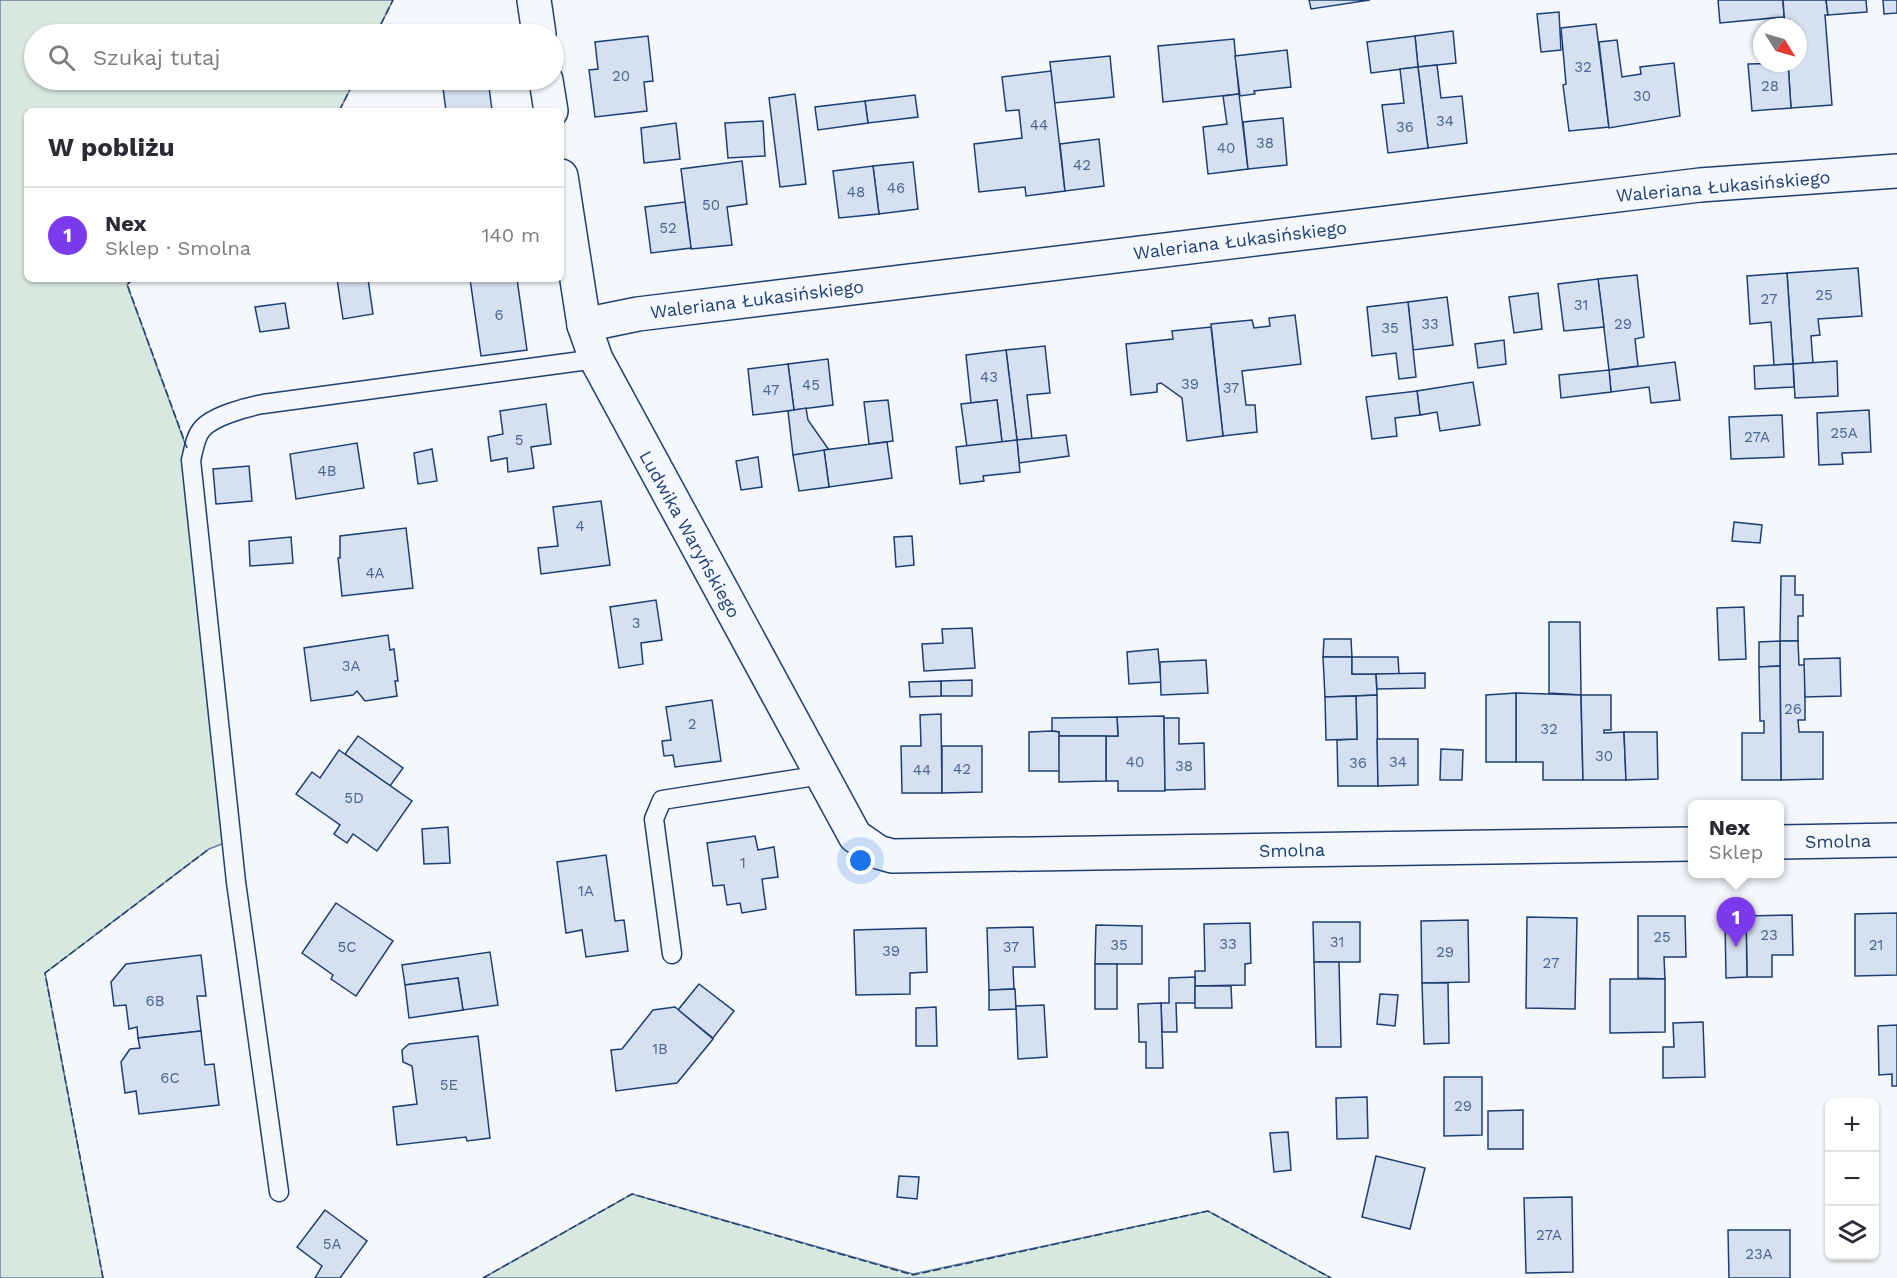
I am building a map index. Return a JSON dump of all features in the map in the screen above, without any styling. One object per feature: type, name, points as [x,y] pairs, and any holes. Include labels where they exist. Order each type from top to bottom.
[{"type":"street","points":[[534,0],[538,24]]},
{"type":"street","points":[[548,90],[551,108]]},
{"type":"street","name":"Waleriana Łukasińskiego","points":[[584,325],[662,311],[1688,186],[1897,171]]},
{"type":"street","name":"Ludwika Waryńskiego","points":[[564,195],[584,325],[596,360],[855,836],[878,852],[892,856]]},
{"type":"street","name":"Smolna","points":[[1784,842],[1897,840]]},
{"type":"street","name":"Smolna","points":[[892,856],[1688,843]]},
{"type":"lane","points":[[279,1192],[220,746],[191,460],[195,442],[203,428],[244,408],[596,360]]},
{"type":"lane","points":[[672,954],[654,819],[662,800],[822,775]]},
{"type":"shaded area","points":[[0,0],[393,0],[381,24],[24,24],[24,90],[350,90],[341,108],[24,108],[24,282],[130,282],[127,285],[191,460],[232,840],[209,849],[45,973],[103,1278],[0,1278]]},
{"type":"shaded area","points":[[632,1194],[913,1274],[1208,1211],[1331,1278],[483,1278]]},
{"type":"building","points":[[1309,0],[1370,0],[1311,9]]},
{"type":"building","points":[[1718,0],[1783,0],[1784,17],[1753,18],[1753,20],[1720,23]]},
{"type":"building","points":[[1783,0],[1826,0],[1828,15],[1825,15],[1832,105],[1791,108],[1789,72],[1807,72],[1807,18],[1784,18]]},
{"type":"building","points":[[1826,0],[1866,0],[1867,12],[1828,15]]},
{"type":"building","points":[[1883,0],[1897,0],[1897,13],[1884,14]]},
{"type":"building","points":[[1559,12],[1561,50],[1541,52],[1537,14]]},
{"type":"building","points":[[1596,24],[1609,127],[1569,131],[1563,85],[1566,84],[1561,28]]},
{"type":"building","points":[[1453,31],[1456,63],[1418,67],[1415,36]]},
{"type":"building","points":[[648,36],[653,81],[644,82],[647,111],[595,117],[589,70],[598,69],[595,42]]},
{"type":"building","points":[[1415,36],[1418,67],[1371,73],[1367,42]]},
{"type":"building","points":[[1234,39],[1239,94],[1163,102],[1158,46]]},
{"type":"building","points":[[1617,40],[1622,77],[1641,74],[1640,67],[1674,63],[1680,116],[1609,128],[1599,42]]},
{"type":"building","points":[[1287,50],[1291,87],[1254,91],[1255,94],[1240,96],[1235,56]]},
{"type":"building","points":[[1110,56],[1114,97],[1054,103],[1050,62]]},
{"type":"building","points":[[1748,64],[1753,64],[1753,72],[1789,72],[1791,108],[1752,111]]},
{"type":"building","points":[[1437,65],[1441,98],[1462,96],[1467,143],[1428,148],[1418,67]]},
{"type":"building","points":[[1418,67],[1428,148],[1388,153],[1382,105],[1404,103],[1400,69]]},
{"type":"building","points":[[1051,71],[1065,191],[1026,196],[1025,187],[979,192],[974,144],[1022,138],[1019,110],[1006,111],[1002,77]]},
{"type":"building","points":[[443,90],[489,90],[492,108],[446,108]]},
{"type":"building","points":[[795,94],[806,184],[780,187],[769,98]]},
{"type":"building","points":[[1239,94],[1248,169],[1208,174],[1203,127],[1227,124],[1223,96]]},
{"type":"building","points":[[915,95],[918,117],[868,123],[865,101]]},
{"type":"building","points":[[865,101],[868,123],[818,130],[815,107]]},
{"type":"building","points":[[1283,118],[1287,165],[1248,169],[1243,122]]},
{"type":"building","points":[[763,121],[765,156],[728,158],[725,123]]},
{"type":"building","points":[[676,123],[680,159],[644,163],[641,128]]},
{"type":"building","points":[[1099,139],[1104,186],[1065,191],[1060,144]]},
{"type":"building","points":[[742,161],[747,204],[727,207],[732,245],[691,249],[681,169]]},
{"type":"building","points":[[913,162],[918,209],[879,214],[873,166]]},
{"type":"building","points":[[873,166],[879,214],[839,218],[833,171]]},
{"type":"building","points":[[685,202],[691,248],[651,253],[645,207]]},
{"type":"building","points":[[1858,268],[1862,316],[1818,319],[1820,335],[1811,336],[1813,363],[1793,364],[1787,273]]},
{"type":"building","points":[[1787,273],[1793,364],[1774,365],[1771,322],[1750,324],[1747,276]]},
{"type":"building","points":[[1637,275],[1644,337],[1635,339],[1638,366],[1609,370],[1598,279]]},
{"type":"building","points":[[1598,279],[1604,327],[1564,331],[1558,284]]},
{"type":"building","points":[[337,282],[368,282],[373,314],[343,319]]},
{"type":"building","points":[[470,282],[517,282],[527,350],[481,356]]},
{"type":"building","points":[[1538,293],[1542,329],[1514,333],[1509,297]]},
{"type":"building","points":[[1447,297],[1453,345],[1413,350],[1408,302]]},
{"type":"building","points":[[1408,302],[1416,377],[1399,379],[1396,353],[1372,356],[1367,307]]},
{"type":"building","points":[[285,303],[289,328],[260,332],[255,307]]},
{"type":"building","points":[[1295,315],[1301,364],[1242,371],[1246,405],[1255,405],[1257,432],[1223,436],[1211,324],[1252,320],[1254,328],[1270,326],[1269,318]]},
{"type":"building","points":[[1211,327],[1223,436],[1187,441],[1182,398],[1161,383],[1157,384],[1157,392],[1131,395],[1126,344],[1173,339],[1172,331]]},
{"type":"building","points":[[1504,340],[1506,364],[1478,368],[1475,344]]},
{"type":"building","points":[[1045,346],[1050,393],[1027,395],[1032,439],[1017,440],[1006,350]]},
{"type":"building","points":[[1006,350],[1017,440],[1002,442],[997,400],[971,403],[966,355]]},
{"type":"building","points":[[828,359],[833,405],[794,410],[788,364]]},
{"type":"building","points":[[1837,361],[1838,396],[1795,398],[1793,364]]},
{"type":"building","points":[[1675,362],[1680,400],[1651,403],[1649,387],[1611,392],[1609,370]]},
{"type":"building","points":[[788,364],[794,410],[753,415],[748,369]]},
{"type":"building","points":[[1793,364],[1794,387],[1755,389],[1754,366]]},
{"type":"building","points":[[1609,370],[1611,392],[1561,398],[1559,375]]},
{"type":"building","points":[[1473,382],[1480,425],[1440,431],[1437,412],[1420,415],[1417,391]]},
{"type":"building","points":[[1417,391],[1420,415],[1395,418],[1397,436],[1372,439],[1366,397]]},
{"type":"building","points":[[888,400],[893,441],[869,444],[864,402]]},
{"type":"building","points":[[997,400],[1002,442],[967,447],[961,404]]},
{"type":"building","points":[[546,404],[551,444],[531,447],[534,468],[508,472],[507,458],[491,461],[488,437],[503,434],[500,411]]},
{"type":"building","points":[[806,408],[808,420],[829,450],[793,455],[788,411]]},
{"type":"building","points":[[1869,410],[1871,452],[1842,453],[1843,464],[1819,465],[1817,413]]},
{"type":"building","points":[[1782,415],[1784,457],[1731,459],[1729,417]]},
{"type":"building","points":[[1066,435],[1069,456],[1019,463],[1017,440]]},
{"type":"building","points":[[1017,440],[1020,472],[983,476],[984,481],[960,484],[956,447]]},
{"type":"building","points":[[887,442],[892,478],[829,487],[824,450]]},
{"type":"building","points":[[357,443],[364,488],[296,499],[290,454]]},
{"type":"building","points":[[432,449],[437,481],[418,484],[414,453]]},
{"type":"building","points":[[824,450],[829,487],[799,491],[793,455]]},
{"type":"building","points":[[758,457],[762,487],[741,490],[736,461]]},
{"type":"building","points":[[249,466],[252,501],[216,504],[213,469]]},
{"type":"building","points":[[601,501],[610,565],[541,574],[538,548],[558,546],[553,507]]},
{"type":"building","points":[[1734,522],[1762,525],[1760,543],[1732,541]]},
{"type":"building","points":[[406,528],[413,588],[342,596],[338,558],[340,558],[340,536]]},
{"type":"building","points":[[912,536],[914,565],[896,567],[894,537]]},
{"type":"building","points":[[291,537],[293,563],[250,566],[249,541]]},
{"type":"building","points":[[1781,576],[1795,576],[1795,595],[1803,595],[1803,616],[1798,616],[1798,641],[1780,641]]},
{"type":"building","points":[[656,600],[662,640],[641,643],[643,664],[619,668],[610,607]]},
{"type":"building","points":[[1744,607],[1746,659],[1719,660],[1717,608]]},
{"type":"building","points":[[1549,622],[1580,622],[1581,695],[1549,693]]},
{"type":"building","points":[[972,628],[975,668],[924,671],[922,644],[943,643],[942,629]]},
{"type":"building","points":[[388,635],[390,650],[394,649],[398,681],[395,681],[397,696],[365,701],[357,691],[353,695],[311,701],[304,648]]},
{"type":"building","points":[[1324,639],[1351,639],[1352,657],[1323,657]]},
{"type":"building","points":[[1780,641],[1798,641],[1799,665],[1805,665],[1805,720],[1798,720],[1799,732],[1823,732],[1823,779],[1781,780]]},
{"type":"building","points":[[1780,641],[1780,666],[1759,667],[1759,642]]},
{"type":"building","points":[[1158,649],[1161,682],[1129,684],[1127,652]]},
{"type":"building","points":[[1323,657],[1352,657],[1352,674],[1376,674],[1377,695],[1325,697]]},
{"type":"building","points":[[1352,657],[1398,657],[1399,674],[1352,674]]},
{"type":"building","points":[[1840,658],[1841,696],[1805,697],[1804,659]]},
{"type":"building","points":[[1206,660],[1208,693],[1161,695],[1160,662]]},
{"type":"building","points":[[1780,666],[1781,780],[1742,780],[1742,733],[1764,733],[1764,721],[1760,721],[1759,667]]},
{"type":"building","points":[[1425,673],[1425,688],[1377,689],[1376,674]]},
{"type":"building","points":[[972,680],[972,696],[941,696],[941,681]]},
{"type":"building","points":[[941,681],[941,696],[910,697],[909,682]]},
{"type":"building","points":[[1516,693],[1581,695],[1583,780],[1543,780],[1543,762],[1516,762]]},
{"type":"building","points":[[1516,693],[1516,762],[1486,762],[1486,695]]},
{"type":"building","points":[[1377,695],[1378,786],[1338,786],[1337,740],[1357,739],[1356,696]]},
{"type":"building","points":[[1581,695],[1611,695],[1611,730],[1604,730],[1604,733],[1624,732],[1626,780],[1583,780]]},
{"type":"building","points":[[1356,696],[1357,739],[1326,740],[1325,697]]},
{"type":"building","points":[[712,700],[721,761],[675,767],[673,755],[664,756],[662,741],[671,740],[666,707]]},
{"type":"building","points":[[941,714],[942,793],[902,793],[901,746],[921,746],[920,715]]},
{"type":"building","points":[[1164,716],[1165,791],[1118,791],[1118,781],[1106,781],[1106,736],[1118,736],[1117,717]]},
{"type":"building","points":[[1117,717],[1118,736],[1059,736],[1059,732],[1052,731],[1052,718]]},
{"type":"building","points":[[1164,718],[1179,718],[1179,744],[1204,743],[1205,789],[1165,790]]},
{"type":"building","points":[[1029,732],[1059,732],[1060,771],[1029,771]]},
{"type":"building","points":[[1624,732],[1657,732],[1658,779],[1626,780]]},
{"type":"building","points":[[358,736],[403,768],[390,786],[345,754]]},
{"type":"building","points":[[1059,736],[1106,736],[1106,781],[1059,782]]},
{"type":"building","points":[[1377,739],[1418,739],[1418,785],[1378,786]]},
{"type":"building","points":[[942,746],[982,746],[982,792],[942,793]]},
{"type":"building","points":[[1441,749],[1463,750],[1462,780],[1440,780]]},
{"type":"building","points":[[339,750],[412,801],[377,851],[353,834],[347,843],[334,834],[340,825],[296,794],[312,772],[320,778]]},
{"type":"building","points":[[448,827],[450,863],[424,864],[422,829]]},
{"type":"building","points":[[755,836],[758,850],[774,847],[778,877],[762,879],[766,909],[742,913],[740,903],[727,905],[724,885],[713,886],[707,843]]},
{"type":"building","points":[[606,855],[615,921],[624,920],[628,951],[586,957],[582,930],[566,933],[557,862]]},
{"type":"building","points":[[336,903],[393,941],[356,996],[331,979],[333,975],[302,953]]},
{"type":"building","points":[[1897,913],[1897,975],[1855,976],[1855,914]]},
{"type":"building","points":[[1792,915],[1793,955],[1772,955],[1772,977],[1747,977],[1746,916]]},
{"type":"building","points":[[1638,916],[1685,916],[1686,957],[1664,957],[1665,979],[1638,978]]},
{"type":"building","points":[[1746,916],[1747,977],[1726,978],[1725,917]]},
{"type":"building","points":[[1527,917],[1577,918],[1575,1009],[1526,1008]]},
{"type":"building","points":[[1468,920],[1469,982],[1422,983],[1421,921]]},
{"type":"building","points":[[1313,922],[1360,922],[1360,962],[1314,962]]},
{"type":"building","points":[[1250,923],[1251,963],[1245,964],[1245,985],[1195,986],[1195,971],[1205,971],[1204,924]]},
{"type":"building","points":[[1096,925],[1142,926],[1142,964],[1095,964]]},
{"type":"building","points":[[1033,927],[1035,967],[1013,967],[1014,989],[989,990],[987,928]]},
{"type":"building","points":[[926,928],[927,972],[910,973],[910,994],[856,995],[854,930]]},
{"type":"building","points":[[490,952],[498,1005],[463,1010],[458,978],[405,985],[402,965]]},
{"type":"building","points":[[201,955],[206,996],[197,996],[201,1031],[138,1038],[137,1027],[129,1029],[126,1005],[114,1006],[111,982],[126,964]]},
{"type":"building","points":[[1314,962],[1339,962],[1341,1047],[1316,1047]]},
{"type":"building","points":[[1095,964],[1117,964],[1117,1009],[1095,1009]]},
{"type":"building","points":[[1195,977],[1195,1003],[1176,1003],[1177,1032],[1162,1032],[1161,1003],[1169,1003],[1169,978]]},
{"type":"building","points":[[458,978],[463,1010],[409,1018],[405,985]]},
{"type":"building","points":[[1610,979],[1665,979],[1665,1032],[1610,1033]]},
{"type":"building","points":[[1422,983],[1448,983],[1449,1043],[1424,1044]]},
{"type":"building","points":[[699,984],[734,1011],[713,1038],[678,1010]]},
{"type":"building","points":[[1195,986],[1231,986],[1232,1008],[1195,1008]]},
{"type":"building","points":[[1015,989],[1016,1009],[989,1010],[989,990]]},
{"type":"building","points":[[1380,994],[1398,995],[1395,1026],[1377,1024]]},
{"type":"building","points":[[1161,1003],[1163,1068],[1146,1068],[1146,1042],[1139,1042],[1138,1004]]},
{"type":"building","points":[[1044,1005],[1047,1057],[1018,1059],[1016,1006]]},
{"type":"building","points":[[675,1007],[713,1039],[677,1083],[616,1091],[611,1050],[622,1049],[653,1010]]},
{"type":"building","points":[[936,1007],[937,1046],[916,1046],[916,1008]]},
{"type":"building","points":[[1703,1022],[1705,1077],[1663,1078],[1663,1047],[1674,1047],[1673,1023]]},
{"type":"building","points":[[1897,1025],[1897,1086],[1892,1086],[1892,1074],[1879,1075],[1878,1026]]},
{"type":"building","points":[[201,1031],[205,1065],[214,1064],[219,1105],[139,1114],[136,1091],[125,1093],[121,1062],[130,1049],[140,1048],[138,1038]]},
{"type":"building","points":[[478,1036],[490,1138],[467,1141],[466,1137],[397,1145],[393,1107],[417,1104],[412,1066],[403,1062],[402,1050],[409,1044]]},
{"type":"building","points":[[1444,1077],[1482,1077],[1482,1135],[1444,1136]]},
{"type":"building","points":[[1367,1097],[1368,1138],[1337,1139],[1336,1098]]},
{"type":"building","points":[[1523,1110],[1523,1149],[1488,1149],[1488,1111]]},
{"type":"building","points":[[1288,1132],[1291,1170],[1274,1172],[1270,1133]]},
{"type":"building","points":[[1376,1156],[1425,1168],[1410,1229],[1362,1217]]},
{"type":"building","points":[[899,1176],[919,1177],[917,1199],[897,1197]]},
{"type":"building","points":[[1572,1197],[1573,1272],[1526,1273],[1524,1198]]},
{"type":"building","points":[[325,1210],[367,1241],[340,1278],[315,1278],[322,1266],[297,1247]]},
{"type":"building","points":[[1728,1230],[1790,1230],[1790,1278],[1729,1278]]},
{"type":"fence","points":[[381,24],[393,0]]},
{"type":"fence","points":[[341,108],[350,90]]},
{"type":"fence","points":[[130,282],[127,284],[187,448]]},
{"type":"fence","points":[[103,1278],[45,973],[209,849]]},
{"type":"fence","points":[[483,1278],[632,1194],[913,1275],[1208,1211],[1331,1278]]},
{"type":"place","name":"Nex","points":[[1736,947]]}]
